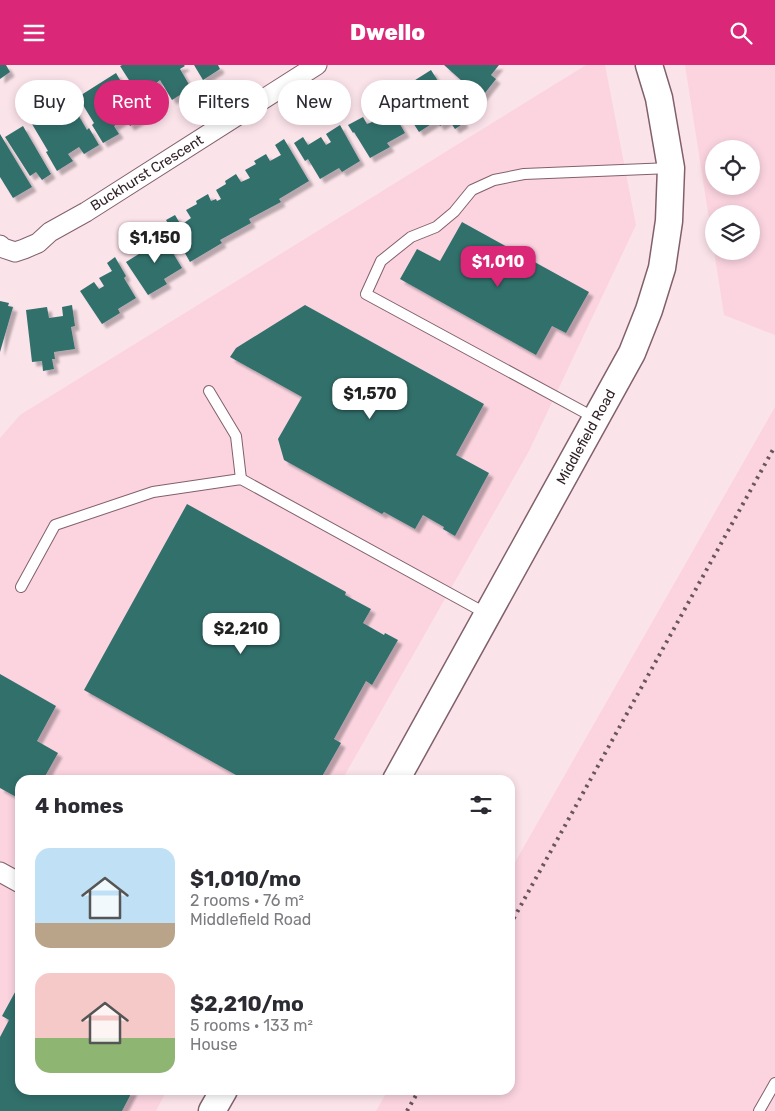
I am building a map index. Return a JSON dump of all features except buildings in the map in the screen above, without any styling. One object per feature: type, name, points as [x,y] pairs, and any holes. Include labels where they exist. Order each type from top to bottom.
[{"type":"main road","name":"Middlefield Road","points":[[399,775],[632,353],[650,310],[662,268],[669,221],[671,169],[659,98],[649,65]]},
{"type":"main road","points":[[212,1111],[221,1095]]},
{"type":"street","name":"Buckhurst Crescent","points":[[0,245],[15,252],[38,243],[50,232],[86,212],[317,65]]},
{"type":"street","points":[[0,872],[15,880]]},
{"type":"lane","points":[[596,418],[366,294],[381,261],[411,237],[436,227],[454,212],[472,189],[494,180],[524,174],[671,169]]},
{"type":"lane","points":[[209,391],[236,436],[240,479]]},
{"type":"lane","points":[[22,587],[55,525],[153,492],[240,479],[488,615]]},
{"type":"lane","points":[[759,1111],[775,1083]]},
{"type":"shaded area","points":[[586,65],[605,65],[636,225],[529,451],[345,775],[15,775],[15,1095],[164,1095],[156,1111],[0,1111],[0,438],[20,415]]},
{"type":"shaded area","points":[[685,65],[775,65],[775,335],[724,315],[715,260],[760,260],[760,205],[707,205],[705,195],[760,195],[760,140],[705,140],[705,193]]},
{"type":"shaded area","points":[[775,407],[775,1111],[376,1111],[385,1095],[515,1095],[515,862]]},
{"type":"railway","points":[[515,916],[775,446]]},
{"type":"railway","points":[[407,1111],[416,1095]]}]
